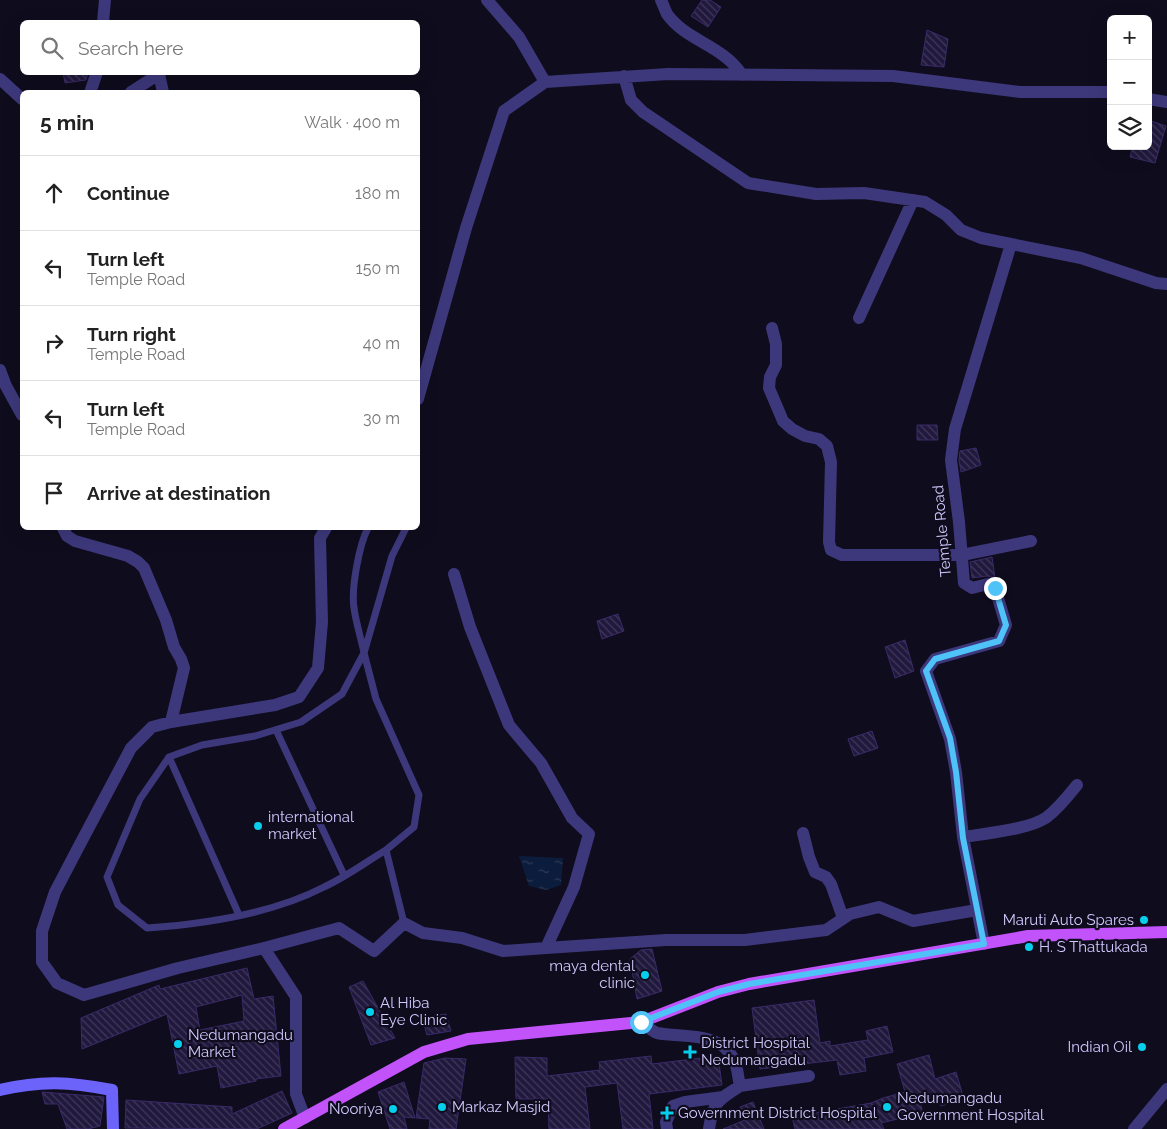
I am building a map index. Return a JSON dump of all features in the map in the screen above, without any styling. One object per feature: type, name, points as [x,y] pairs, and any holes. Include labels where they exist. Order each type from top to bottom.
[{"type":"main road","points":[[284,1129],[424,1052],[468,1039],[641,1022],[718,992],[749,984],[1028,936],[1167,932]]},
{"type":"street","points":[[103,20],[105,0]]},
{"type":"street","points":[[487,0],[519,38],[545,82]]},
{"type":"street","points":[[662,0],[667,14],[682,30],[714,48],[734,63],[742,75]]},
{"type":"street","points":[[420,392],[466,228],[504,111],[545,82],[668,74],[893,76],[1020,92],[1107,92]]},
{"type":"street","points":[[91,90],[96,75]]},
{"type":"street","points":[[134,90],[157,75]]},
{"type":"street","points":[[159,75],[163,90]]},
{"type":"street","points":[[624,76],[631,100],[643,112],[748,183],[816,194],[864,193],[924,202],[946,215],[962,230],[980,238],[1081,258],[1167,284]]},
{"type":"street","points":[[0,78],[20,97]]},
{"type":"street","points":[[1152,100],[1167,102]]},
{"type":"street","points":[[859,318],[913,200]]},
{"type":"street","name":"Temple Road","points":[[984,944],[963,838],[956,772],[950,738],[926,671],[935,659],[999,641],[1006,625],[995,588],[988,584],[972,588],[964,583],[960,522],[951,460],[955,429],[1011,244]]},
{"type":"street","points":[[772,328],[776,344],[776,364],[770,377],[769,388],[783,421],[792,429],[805,436],[819,439],[827,446],[831,462],[829,542],[831,550],[842,555],[962,555],[1031,541]]},
{"type":"street","points":[[0,370],[6,386],[20,411]]},
{"type":"street","points":[[64,530],[66,536],[75,541],[128,556],[144,568],[184,668],[171,722]]},
{"type":"street","points":[[325,530],[320,538],[322,622],[318,668],[299,696],[275,705],[171,722],[152,727],[131,748],[56,892],[42,931],[42,962],[57,982],[84,995],[178,968],[339,928],[374,951],[404,923],[423,933],[462,938],[503,951],[666,940],[745,940],[826,930],[850,914],[879,907],[913,921],[977,910]]},
{"type":"street","points":[[454,574],[470,627],[509,725],[541,763],[572,818],[589,834],[574,886],[546,948]]},
{"type":"street","points":[[963,838],[1020,827],[1046,818],[1065,800],[1077,785]]},
{"type":"street","points":[[803,833],[815,872],[826,878],[831,884],[843,918]]},
{"type":"street","points":[[264,948],[296,998],[296,1094],[304,1118]]},
{"type":"street","points":[[641,1022],[655,1032],[687,1035],[715,1041],[729,1050],[736,1062],[740,1086]]},
{"type":"street","points":[[709,1129],[714,1106],[723,1097],[740,1086],[809,1076]]},
{"type":"street","points":[[0,1090],[53,1082],[79,1084],[112,1090],[113,1129]]},
{"type":"street","points":[[1134,1129],[1167,1089]]},
{"type":"street","points":[[667,1129],[666,1122],[672,1106],[686,1102],[723,1097]]},
{"type":"lane","points":[[367,530],[363,538],[354,584],[354,608],[364,653],[376,699],[419,795],[414,827],[386,850],[324,888],[276,907],[186,925],[146,928],[118,904],[108,877],[140,799],[169,757],[202,745],[255,736],[301,722],[342,694],[364,653],[392,556],[405,530]]},
{"type":"lane","points":[[276,730],[344,875]]},
{"type":"lane","points":[[169,757],[239,915]]},
{"type":"lane","points":[[386,850],[404,923]]},
{"type":"water","points":[[519,856],[563,858],[561,885],[546,890],[529,886]]},
{"type":"building","points":[[702,0],[710,0],[721,7],[708,27],[691,16]]},
{"type":"building","points":[[927,30],[948,39],[944,67],[921,65]]},
{"type":"building","points":[[64,75],[87,75],[86,80],[65,83]]},
{"type":"building","points":[[1152,121],[1166,126],[1155,163],[1130,157],[1132,150],[1152,150]]},
{"type":"building","points":[[917,425],[937,425],[938,440],[917,440]]},
{"type":"building","points":[[976,448],[981,465],[961,472],[960,451]]},
{"type":"building","points":[[992,557],[995,578],[987,576],[972,578],[970,562]]},
{"type":"building","points":[[618,614],[624,631],[602,639],[597,621]]},
{"type":"building","points":[[905,640],[914,671],[895,678],[885,647]]},
{"type":"building","points":[[872,731],[878,748],[854,756],[848,739]]},
{"type":"building","name":"maya dental clinic","points":[[652,949],[662,991],[637,999],[630,959],[641,950]]},
{"type":"building","points":[[247,968],[254,999],[273,996],[281,1076],[256,1079],[256,1081],[221,1088],[217,1066],[179,1074],[167,1014],[82,1049],[81,1018],[159,985],[160,989]],"holes":[[[242,995],[244,1021],[200,1030],[196,1007]]]},
{"type":"building","name":"Al Hiba Eye Clinic","points":[[363,981],[395,1038],[371,1045],[349,987]]},
{"type":"building","points":[[814,1000],[820,1043],[830,1041],[830,1046],[868,1040],[866,1031],[887,1026],[893,1052],[864,1058],[866,1071],[840,1075],[837,1060],[760,1069],[752,1008]]},
{"type":"building","points":[[446,1014],[451,1031],[427,1035],[422,1017]]},
{"type":"building","name":"Nedumangadu Government Hospital","points":[[929,1055],[935,1079],[956,1072],[964,1099],[941,1106],[937,1095],[920,1102],[923,1113],[881,1123],[884,1129],[795,1129],[792,1117],[871,1103],[905,1092],[897,1064]]},
{"type":"building","points":[[651,1056],[652,1064],[718,1056],[722,1085],[649,1094],[653,1129],[623,1129],[617,1083],[585,1087],[590,1129],[549,1129],[548,1099],[516,1099],[515,1057],[547,1058],[547,1076],[600,1070],[599,1062]]},
{"type":"building","points":[[445,1058],[466,1059],[456,1129],[429,1129],[430,1119],[416,1118],[424,1063]]},
{"type":"building","name":"Nooriya","points":[[404,1082],[415,1118],[404,1117],[407,1129],[390,1129],[378,1092]]},
{"type":"building","points":[[282,1091],[292,1113],[257,1129],[125,1128],[126,1100],[232,1107],[232,1114]]},
{"type":"building","points":[[42,1092],[104,1097],[100,1126],[88,1129],[67,1129],[58,1104],[45,1104]]},
{"type":"building","points":[[753,1102],[764,1129],[723,1129],[745,1120],[740,1107]]},
{"type":"place","name":"international market","points":[[258,826]]},
{"type":"place","name":"Maruti Auto Spares","points":[[1144,920]]},
{"type":"place","name":"H. S Thattukada","points":[[1029,947]]},
{"type":"place","name":"maya dental clinic","points":[[645,975]]},
{"type":"place","name":"Al Hiba Eye Clinic","points":[[370,1012]]},
{"type":"place","name":"Nedumangadu Market","points":[[178,1044]]},
{"type":"place","name":"Indian Oil","points":[[1142,1047]]},
{"type":"place","name":"District Hospital Nedumangadu","points":[[690,1052]]},
{"type":"place","name":"Markaz Masjid","points":[[442,1107]]},
{"type":"place","name":"Nedumangadu Government Hospital","points":[[887,1107]]},
{"type":"place","name":"Nooriya","points":[[393,1109]]},
{"type":"place","name":"Government District Hospital","points":[[667,1113]]},
{"type":"route","points":[[641,1022],[718,992],[749,984],[984,944],[963,838],[956,772],[950,738],[926,671],[935,659],[999,641],[1006,625],[995,588]]}]
